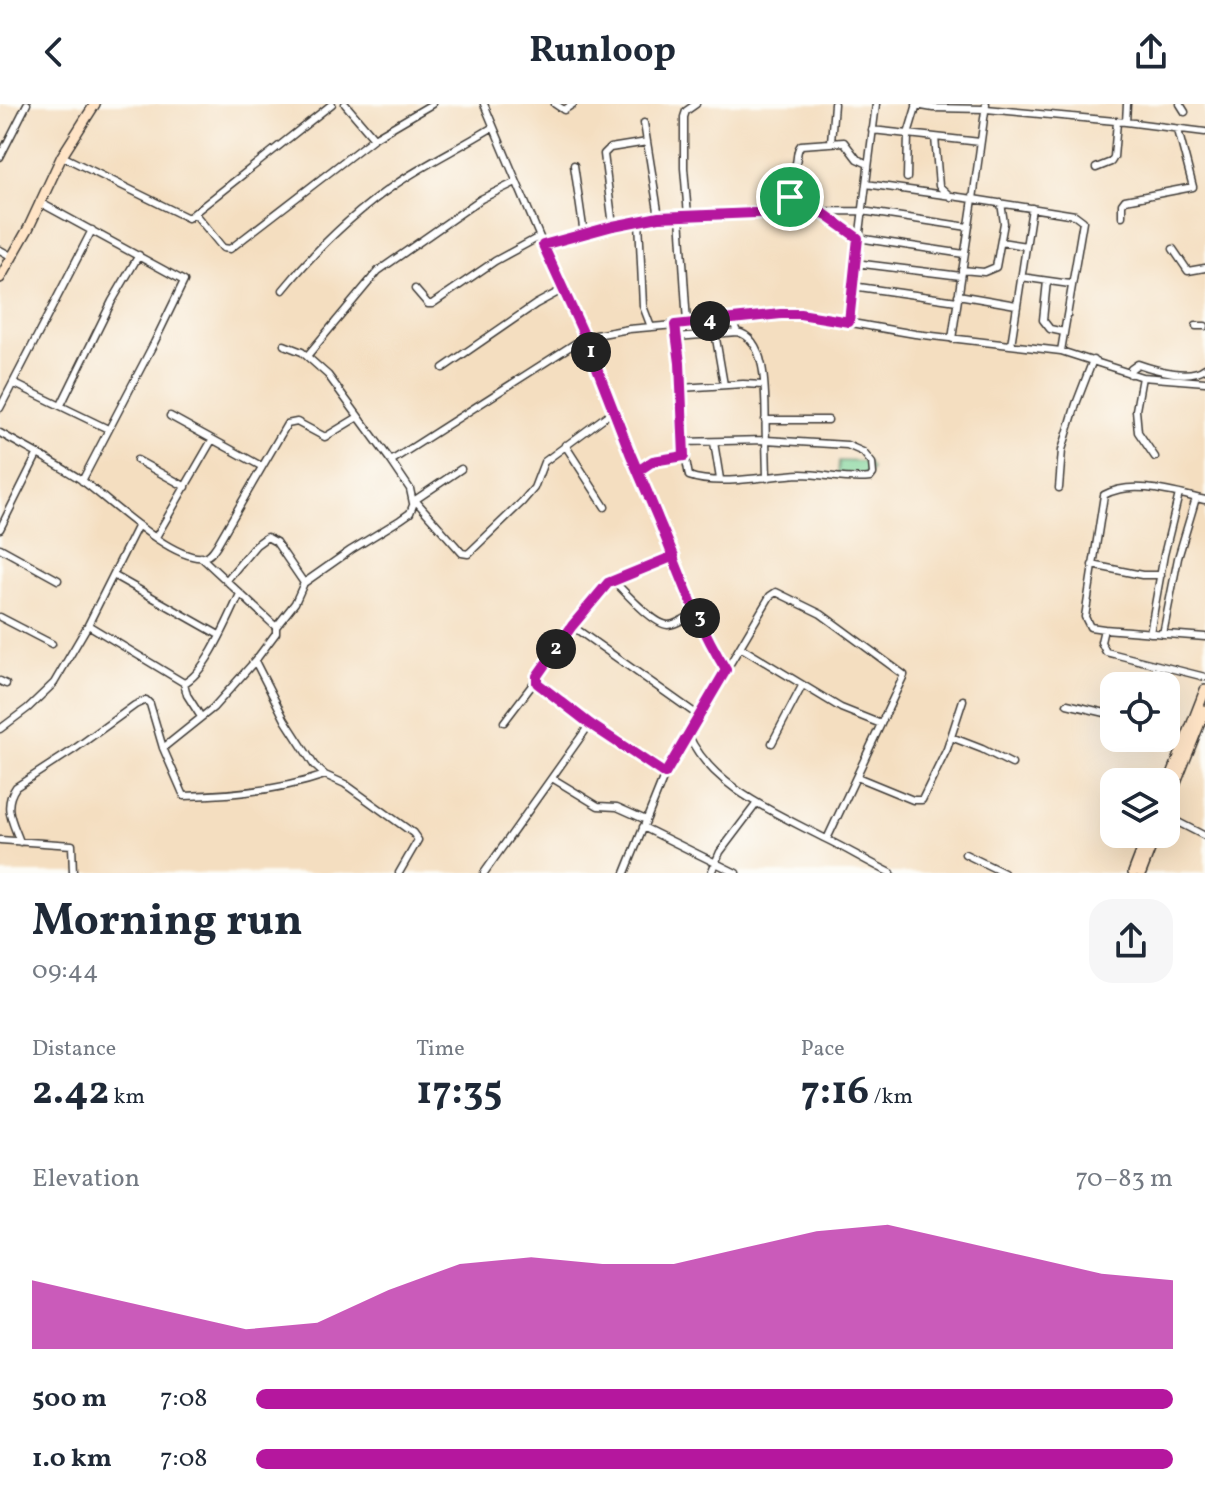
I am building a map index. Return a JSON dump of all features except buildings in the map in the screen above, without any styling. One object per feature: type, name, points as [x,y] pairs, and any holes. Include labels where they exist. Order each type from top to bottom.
[{"type":"street","points":[[0,157],[3,145],[26,104]]},
{"type":"street","points":[[0,278],[28,229],[62,156],[95,104]]},
{"type":"street","points":[[62,156],[183,218],[195,214],[332,104]]},
{"type":"street","points":[[345,104],[374,138]]},
{"type":"street","points":[[195,214],[223,248],[230,249],[374,138],[432,104]]},
{"type":"street","points":[[484,104],[539,237],[585,337],[697,611],[726,670]]},
{"type":"street","points":[[555,104],[564,110],[573,104]]},
{"type":"street","points":[[687,323],[684,117],[686,111],[696,104]]},
{"type":"street","points":[[831,142],[834,104]]},
{"type":"street","points":[[849,322],[876,104]]},
{"type":"street","points":[[1126,122],[1127,104]]},
{"type":"street","points":[[1180,104],[1185,112]]},
{"type":"street","points":[[907,178],[908,134],[916,105],[986,106],[1205,132]]},
{"type":"street","points":[[952,339],[986,106]]},
{"type":"street","points":[[1096,168],[1111,162],[1114,157],[1117,122]]},
{"type":"street","points":[[644,123],[659,217]]},
{"type":"street","points":[[283,290],[312,254],[373,201],[493,127]]},
{"type":"street","points":[[872,130],[980,142]]},
{"type":"street","points":[[1122,216],[1125,200],[1193,187],[1178,130]]},
{"type":"street","points":[[935,137],[939,186],[951,197]]},
{"type":"street","points":[[613,226],[604,154],[610,148],[647,142]]},
{"type":"street","points":[[779,212],[791,193],[798,147],[805,143],[844,142],[857,159],[868,164]]},
{"type":"street","points":[[574,165],[584,234]]},
{"type":"street","points":[[307,356],[378,271],[481,199],[516,182]]},
{"type":"street","points":[[866,184],[1075,215],[1083,221],[1061,351]]},
{"type":"street","points":[[791,193],[813,213]]},
{"type":"street","points":[[39,202],[182,279],[183,284],[82,481]]},
{"type":"street","points":[[855,263],[961,273],[992,271],[996,267],[1004,223],[1001,203]]},
{"type":"street","points":[[1011,345],[1032,208]]},
{"type":"street","points":[[543,245],[613,226],[684,215],[862,211],[968,227]]},
{"type":"street","points":[[823,213],[858,238],[964,254]]},
{"type":"street","points":[[639,221],[643,306],[651,327]]},
{"type":"street","points":[[0,408],[92,230]]},
{"type":"street","points":[[415,289],[428,304],[432,304],[495,261],[539,237]]},
{"type":"street","points":[[1001,242],[1026,246]]},
{"type":"street","points":[[1173,249],[1188,271],[1205,268]]},
{"type":"street","points":[[0,250],[11,256]]},
{"type":"street","points":[[61,405],[112,301],[139,255]]},
{"type":"street","points":[[1021,277],[1070,284]]},
{"type":"street","points":[[1047,281],[1043,320],[1050,329],[1064,332]]},
{"type":"street","points":[[852,286],[1016,305]]},
{"type":"street","points":[[443,368],[536,304],[562,290]]},
{"type":"street","points":[[391,461],[585,337],[687,323],[800,314],[952,339],[1061,351],[1142,377],[1205,382]]},
{"type":"street","points":[[732,319],[737,332]]},
{"type":"street","points":[[713,321],[724,385]]},
{"type":"street","points":[[675,325],[682,442],[689,476],[720,479],[805,474],[866,479],[873,474],[869,457],[856,448],[766,440],[682,442]]},
{"type":"street","points":[[1196,326],[1205,326]]},
{"type":"street","points":[[677,337],[737,332],[754,342],[764,385],[767,478]]},
{"type":"street","points":[[284,345],[307,356],[328,375],[391,461],[410,489],[414,501],[462,553],[468,554],[522,502],[534,488],[541,466],[613,411]]},
{"type":"street","points":[[1059,488],[1062,450],[1093,360]]},
{"type":"street","points":[[1130,374],[1138,364],[1191,374],[1205,368]]},
{"type":"street","points":[[1142,377],[1136,410],[1138,432],[1155,457]]},
{"type":"street","points":[[13,383],[108,429]]},
{"type":"street","points":[[681,388],[764,385]]},
{"type":"street","points":[[170,416],[261,466]]},
{"type":"street","points":[[0,433],[82,481],[116,511],[156,537],[185,554],[201,557],[212,553],[287,424],[297,422],[325,437],[358,417]]},
{"type":"street","points":[[765,420],[828,420]]},
{"type":"street","points":[[156,537],[212,440]]},
{"type":"street","points":[[714,442],[720,479]]},
{"type":"street","points":[[565,445],[605,507]]},
{"type":"street","points":[[385,454],[400,455]]},
{"type":"street","points":[[0,529],[37,455]]},
{"type":"street","points":[[638,471],[653,461],[684,456]]},
{"type":"street","points":[[137,460],[186,487]]},
{"type":"street","points":[[163,748],[201,717],[255,661],[295,603],[304,583],[410,513],[414,501],[461,469]]},
{"type":"street","points":[[1205,500],[1135,489],[1107,492],[1102,499],[1085,617],[1090,627],[1205,637]]},
{"type":"street","points":[[1150,633],[1179,494]]},
{"type":"street","points":[[1163,634],[1178,558],[1196,498]]},
{"type":"street","points":[[0,729],[54,683],[88,625],[138,525]]},
{"type":"street","points":[[226,581],[256,545],[267,537],[276,542],[304,583]]},
{"type":"street","points":[[0,548],[58,580]]},
{"type":"street","points":[[1164,555],[1178,558]]},
{"type":"street","points":[[504,722],[572,626],[613,580],[674,556]]},
{"type":"street","points":[[201,557],[276,627]]},
{"type":"street","points":[[1092,565],[1142,575],[1161,575]]},
{"type":"street","points":[[113,575],[219,635]]},
{"type":"street","points":[[613,580],[640,607],[664,624],[673,624],[697,611]]},
{"type":"street","points":[[625,873],[665,774],[772,593],[780,593],[805,605],[903,673],[827,839]]},
{"type":"street","points":[[184,683],[200,669],[240,594]]},
{"type":"street","points":[[1154,611],[1166,613]]},
{"type":"street","points":[[0,617],[52,644]]},
{"type":"street","points":[[88,625],[184,683],[187,695],[201,717]]},
{"type":"street","points":[[572,626],[699,716]]},
{"type":"street","points":[[1104,629],[1101,642],[1106,652],[1205,677]]},
{"type":"street","points":[[740,647],[841,708],[881,724]]},
{"type":"street","points":[[255,661],[314,765],[413,833],[418,844],[399,873]]},
{"type":"street","points":[[1155,672],[1157,665]]},
{"type":"street","points":[[536,680],[590,724],[665,774]]},
{"type":"street","points":[[772,743],[802,686]]},
{"type":"street","points":[[1175,768],[1205,690]]},
{"type":"street","points":[[20,842],[9,814],[9,796],[16,787],[146,700],[184,796],[295,784],[325,775]]},
{"type":"street","points":[[857,777],[913,800],[922,800],[951,737],[963,700]]},
{"type":"street","points":[[1067,704],[1100,712]]},
{"type":"street","points":[[1180,773],[1205,710]]},
{"type":"street","points":[[484,873],[590,724]]},
{"type":"street","points":[[688,734],[693,746],[723,776],[757,803],[891,873]]},
{"type":"street","points":[[951,737],[1012,764]]},
{"type":"street","points":[[683,742],[693,746]]},
{"type":"street","points":[[552,778],[598,806],[617,807],[736,873]]},
{"type":"street","points":[[711,873],[757,803]]},
{"type":"street","points":[[1180,823],[1205,836]]},
{"type":"street","points":[[0,840],[72,845],[73,873]]},
{"type":"street","points":[[1133,873],[1143,848]]},
{"type":"street","points":[[1141,873],[1151,848]]},
{"type":"street","points":[[965,854],[1004,873]]},
{"type":"green space","points":[[839,461],[868,462],[872,469],[868,475],[838,474]]},
{"type":"route","points":[[791,193],[813,213],[823,213],[858,238],[849,322],[781,314],[675,325],[684,456],[653,461],[638,471],[661,522],[693,602],[726,670],[665,774],[590,724],[536,680],[572,626],[608,583],[674,556],[630,453],[585,337],[543,245],[659,217],[779,212],[790,197],[791,193]]}]
